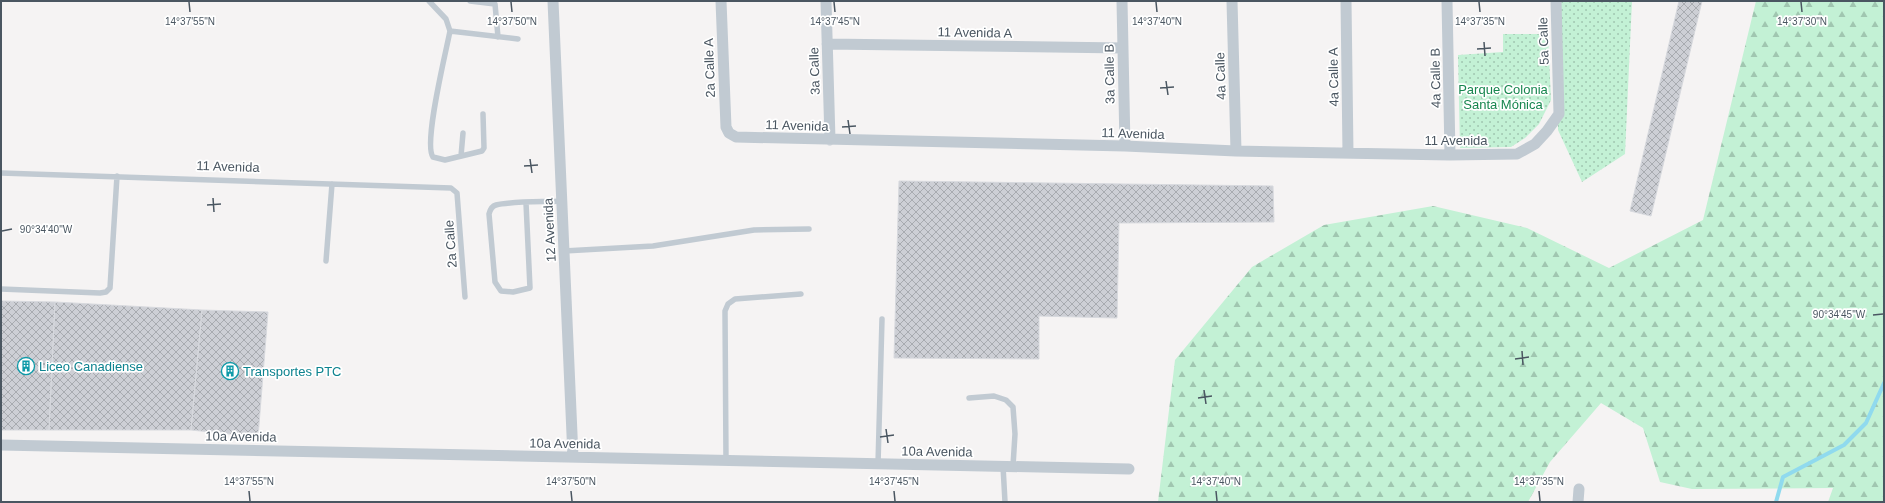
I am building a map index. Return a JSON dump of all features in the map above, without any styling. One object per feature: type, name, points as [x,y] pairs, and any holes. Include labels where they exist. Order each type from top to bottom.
[{"type":"street","name":"12 Avenida","points":[[553,1],[573,457]]},
{"type":"street","name":"2a Calle A","points":[[721,1],[726,127],[729,133]]},
{"type":"street","name":"3a Calle","points":[[826,1],[830,140]]},
{"type":"street","name":"3a Calle B","points":[[1122,1],[1125,146]]},
{"type":"street","name":"4a Calle","points":[[1232,1],[1236,151]]},
{"type":"street","name":"4a Calle A","points":[[1346,1],[1348,153]]},
{"type":"street","name":"4a Calle B","points":[[1447,1],[1450,155]]},
{"type":"street","name":"5a Calle","points":[[1535,144],[1547,131],[1559,114],[1556,1]]},
{"type":"street","name":"11 Avenida A","points":[[827,44],[1122,48]]},
{"type":"street","name":"11 Avenida","points":[[729,133],[736,137],[830,140],[1450,155],[1517,154],[1535,144]]},
{"type":"street","name":"10a Avenida","points":[[1,445],[1129,469]]},
{"type":"street","points":[[1578,502],[1579,489]]},
{"type":"lane","points":[[429,1],[446,19],[450,31],[434,107],[429,149],[433,157],[436,159],[445,160],[476,153],[484,148],[484,114]]},
{"type":"lane","points":[[470,1],[495,4],[498,37]]},
{"type":"lane","points":[[450,31],[518,39]]},
{"type":"lane","points":[[461,156],[463,133]]},
{"type":"lane","name":"11 Avenida","points":[[1,173],[332,184],[454,190]]},
{"type":"lane","points":[[1,290],[106,292],[110,288],[117,176]]},
{"type":"lane","points":[[326,261],[332,184]]},
{"type":"lane","name":"2a Calle","points":[[454,190],[457,193],[465,297]]},
{"type":"lane","points":[[526,203],[530,288],[514,292],[501,291],[495,282],[489,214],[490,210],[495,205],[526,203],[562,201]]},
{"type":"lane","points":[[564,251],[653,246],[754,230],[809,229]]},
{"type":"lane","points":[[726,460],[725,311],[728,304],[735,299],[801,294]]},
{"type":"lane","points":[[878,464],[882,319]]},
{"type":"lane","points":[[969,398],[994,396],[1006,400],[1013,407],[1016,434],[1008,466],[1005,502]]},
{"type":"green space","points":[[1556,1],[1632,1],[1625,154],[1582,182],[1558,130]]},
{"type":"green space","points":[[1756,1],[1884,1],[1884,502],[1828,502],[1833,488],[1692,489],[1660,482],[1643,428],[1601,403],[1550,462],[1528,502],[1158,502],[1175,360],[1252,267],[1324,225],[1433,206],[1527,228],[1609,268],[1703,220]]},
{"type":"green space","name":"Parque Colonia Santa Mónica","points":[[1503,34],[1548,34],[1551,100],[1539,124],[1525,138],[1511,147],[1460,148],[1458,55],[1503,52]]},
{"type":"building","points":[[1679,1],[1702,1],[1651,216],[1630,211]]},
{"type":"building","points":[[899,181],[1273,186],[1274,222],[1119,223],[1117,318],[1039,316],[1039,359],[894,358]]},
{"type":"building","name":"Liceo Canadiense","points":[[1,301],[55,302],[49,430],[1,430]]},
{"type":"building","points":[[55,302],[202,310],[191,430],[49,430]]},
{"type":"building","name":"Transportes PTC","points":[[202,310],[268,312],[258,437],[191,430]]},
{"type":"waterway","points":[[1776,502],[1783,477],[1844,445],[1866,423],[1884,383]]},
{"type":"place","name":"Liceo Canadiense","points":[[26,366]]},
{"type":"place","name":"Transportes PTC","points":[[230,371]]}]
